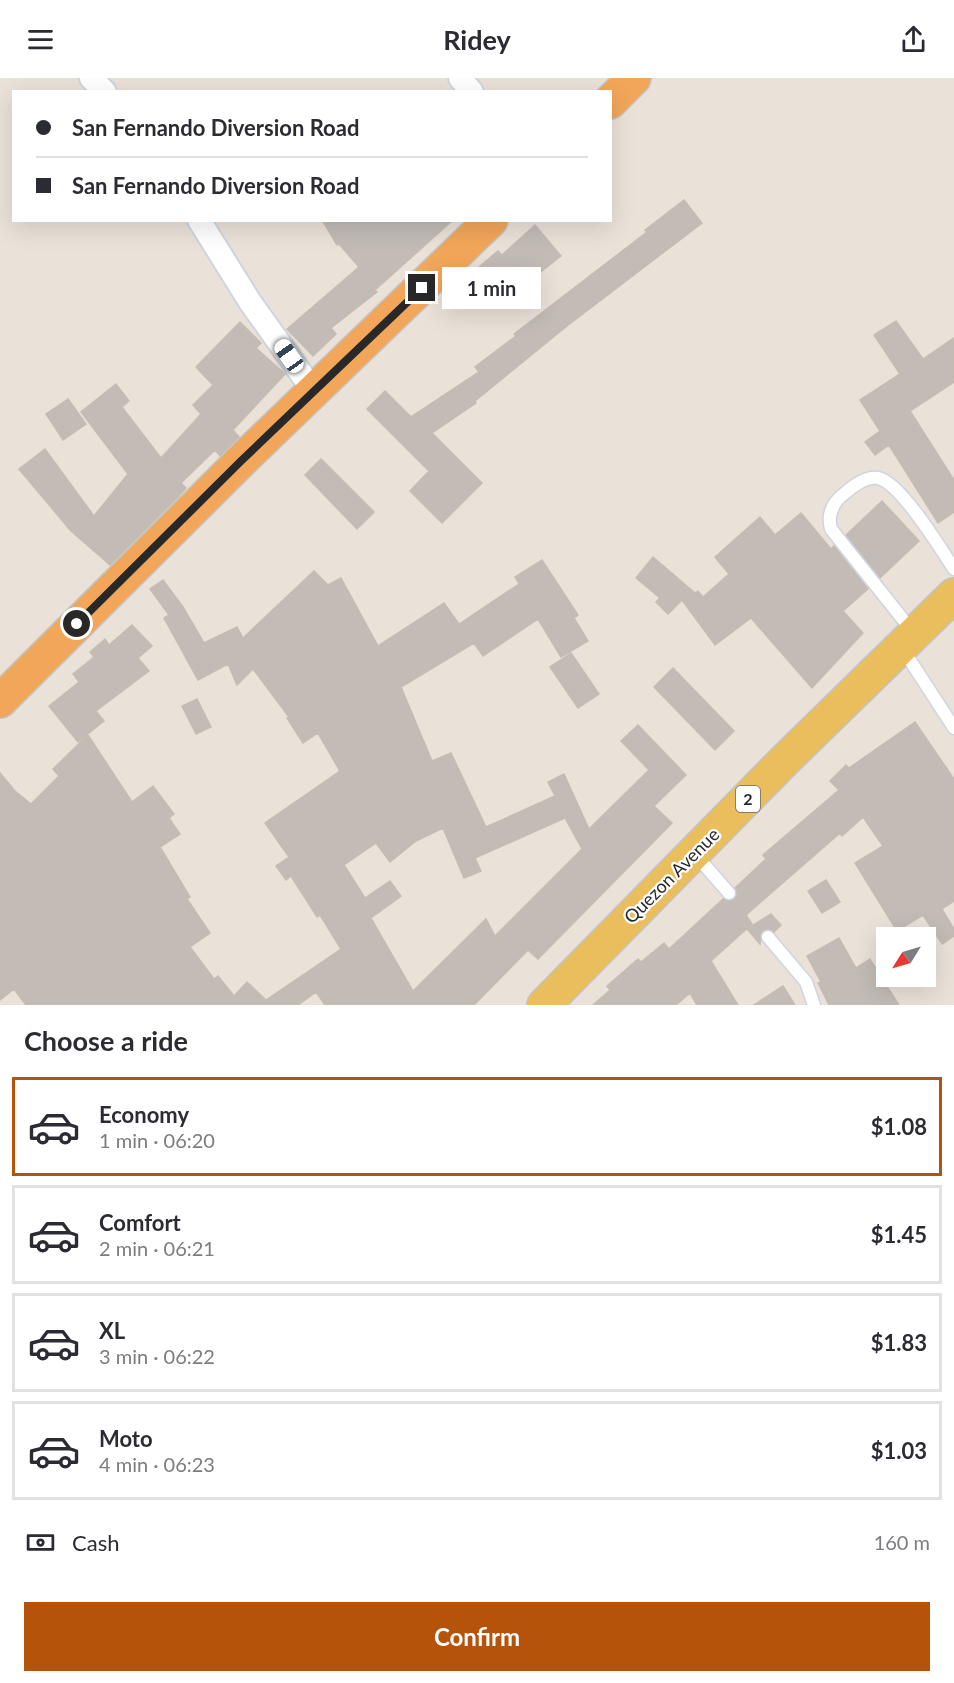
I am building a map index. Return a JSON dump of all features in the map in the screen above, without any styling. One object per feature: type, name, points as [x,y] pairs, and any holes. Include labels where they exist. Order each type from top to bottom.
[{"type":"highway","points":[[612,100],[634,78]]},
{"type":"highway","points":[[4,689],[315,393],[489,222]]},
{"type":"main road","name":"Quezon Avenue","points":[[544,1005],[954,595]]},
{"type":"street","points":[[91,78],[103,90]]},
{"type":"street","points":[[460,78],[470,90]]},
{"type":"street","points":[[201,222],[250,302],[315,393]]},
{"type":"lane","points":[[954,569],[926,527],[894,488],[883,479],[872,477],[862,482],[846,491],[834,504],[829,521],[831,529],[908,641],[954,728]]},
{"type":"lane","points":[[694,853],[729,893]]},
{"type":"lane","points":[[768,937],[806,982],[814,1005]]},
{"type":"building","points":[[684,200],[702,223],[567,326],[475,401],[476,403],[432,433],[482,483],[442,523],[410,491],[429,471],[367,409],[385,391],[411,417],[479,372],[475,367],[516,336],[514,334],[647,232],[645,230]]},
{"type":"building","points":[[323,222],[451,222],[375,290],[377,292],[331,328],[336,334],[313,356],[287,329],[359,267],[339,244],[337,245]]},
{"type":"building","points":[[535,225],[561,256],[505,300],[479,267],[498,251],[502,255]]},
{"type":"building","points":[[896,321],[923,359],[954,338],[954,382],[910,411],[954,480],[954,512],[938,523],[889,445],[875,455],[865,442],[880,431],[860,400],[900,374],[874,335]]},
{"type":"building","points":[[240,322],[261,343],[256,348],[285,374],[233,430],[239,437],[220,456],[215,450],[181,483],[186,488],[110,565],[70,530],[19,469],[45,449],[94,516],[128,474],[81,412],[116,384],[129,401],[122,407],[161,458],[201,414],[193,405],[213,385],[196,367]]},
{"type":"building","points":[[68,399],[86,424],[63,440],[46,414]]},
{"type":"building","points":[[321,459],[374,512],[357,529],[305,475]]},
{"type":"building","points":[[882,501],[919,541],[880,578],[846,535]]},
{"type":"building","points":[[801,513],[831,549],[834,546],[868,589],[843,611],[863,633],[812,688],[751,618],[715,645],[682,600],[668,614],[656,602],[660,598],[636,578],[653,557],[695,593],[698,591],[703,597],[729,574],[715,557],[760,517],[775,535]]},
{"type":"building","points":[[542,560],[578,615],[574,618],[588,641],[561,657],[538,619],[483,656],[474,643],[401,687],[432,761],[451,753],[486,827],[555,796],[548,782],[564,774],[589,829],[649,770],[621,741],[638,725],[686,775],[654,806],[672,823],[538,959],[528,950],[474,1005],[325,1005],[316,992],[298,1005],[26,1005],[14,989],[0,1000],[0,773],[15,791],[31,804],[59,776],[53,769],[88,735],[132,802],[153,786],[174,814],[169,818],[180,834],[160,847],[190,897],[187,899],[210,933],[190,947],[214,979],[218,976],[234,996],[247,982],[266,1000],[341,949],[320,915],[317,917],[291,876],[286,880],[276,866],[289,857],[265,823],[340,771],[318,733],[303,743],[287,718],[289,717],[253,669],[237,685],[228,664],[198,680],[164,618],[169,615],[150,589],[163,580],[183,607],[204,643],[237,627],[243,638],[314,571],[328,585],[341,578],[378,646],[444,603],[459,624],[519,584],[515,577]],"holes":[[[565,818],[582,849],[495,936],[486,919],[413,991],[371,918],[401,896],[390,881],[365,898],[344,865],[376,843],[390,862],[416,841],[443,828],[464,878],[481,871],[475,858]]]},
{"type":"building","points":[[132,625],[152,646],[138,658],[149,671],[96,711],[104,721],[78,742],[49,706],[79,682],[73,674],[94,657],[90,652],[105,639],[109,645]]},
{"type":"building","points":[[571,653],[599,694],[578,708],[550,667]]},
{"type":"building","points":[[673,668],[734,731],[715,750],[654,687]]},
{"type":"building","points":[[197,699],[211,727],[196,734],[182,706]]},
{"type":"building","points":[[915,722],[954,779],[954,901],[942,909],[954,929],[954,936],[942,944],[936,935],[936,927],[931,927],[923,915],[904,927],[895,927],[855,863],[883,846],[863,817],[842,836],[840,833],[746,915],[752,924],[711,961],[738,1005],[697,1005],[690,993],[676,1005],[593,1005],[610,990],[607,986],[638,959],[641,962],[664,943],[669,949],[723,899],[734,900],[737,895],[735,888],[766,859],[763,855],[839,790],[830,781],[846,765],[849,768]]},
{"type":"building","points":[[826,880],[840,902],[822,913],[808,891]]},
{"type":"building","points":[[771,914],[781,925],[774,932],[767,929],[762,931],[760,944],[747,929]]},
{"type":"building","points":[[839,938],[856,968],[870,959],[876,969],[876,987],[888,987],[899,1005],[829,1005],[818,983],[821,982],[807,956]]},
{"type":"building","points":[[783,986],[795,1005],[754,1005]]},
{"type":"route","points":[[77,624],[241,461],[315,393],[422,288]]}]
